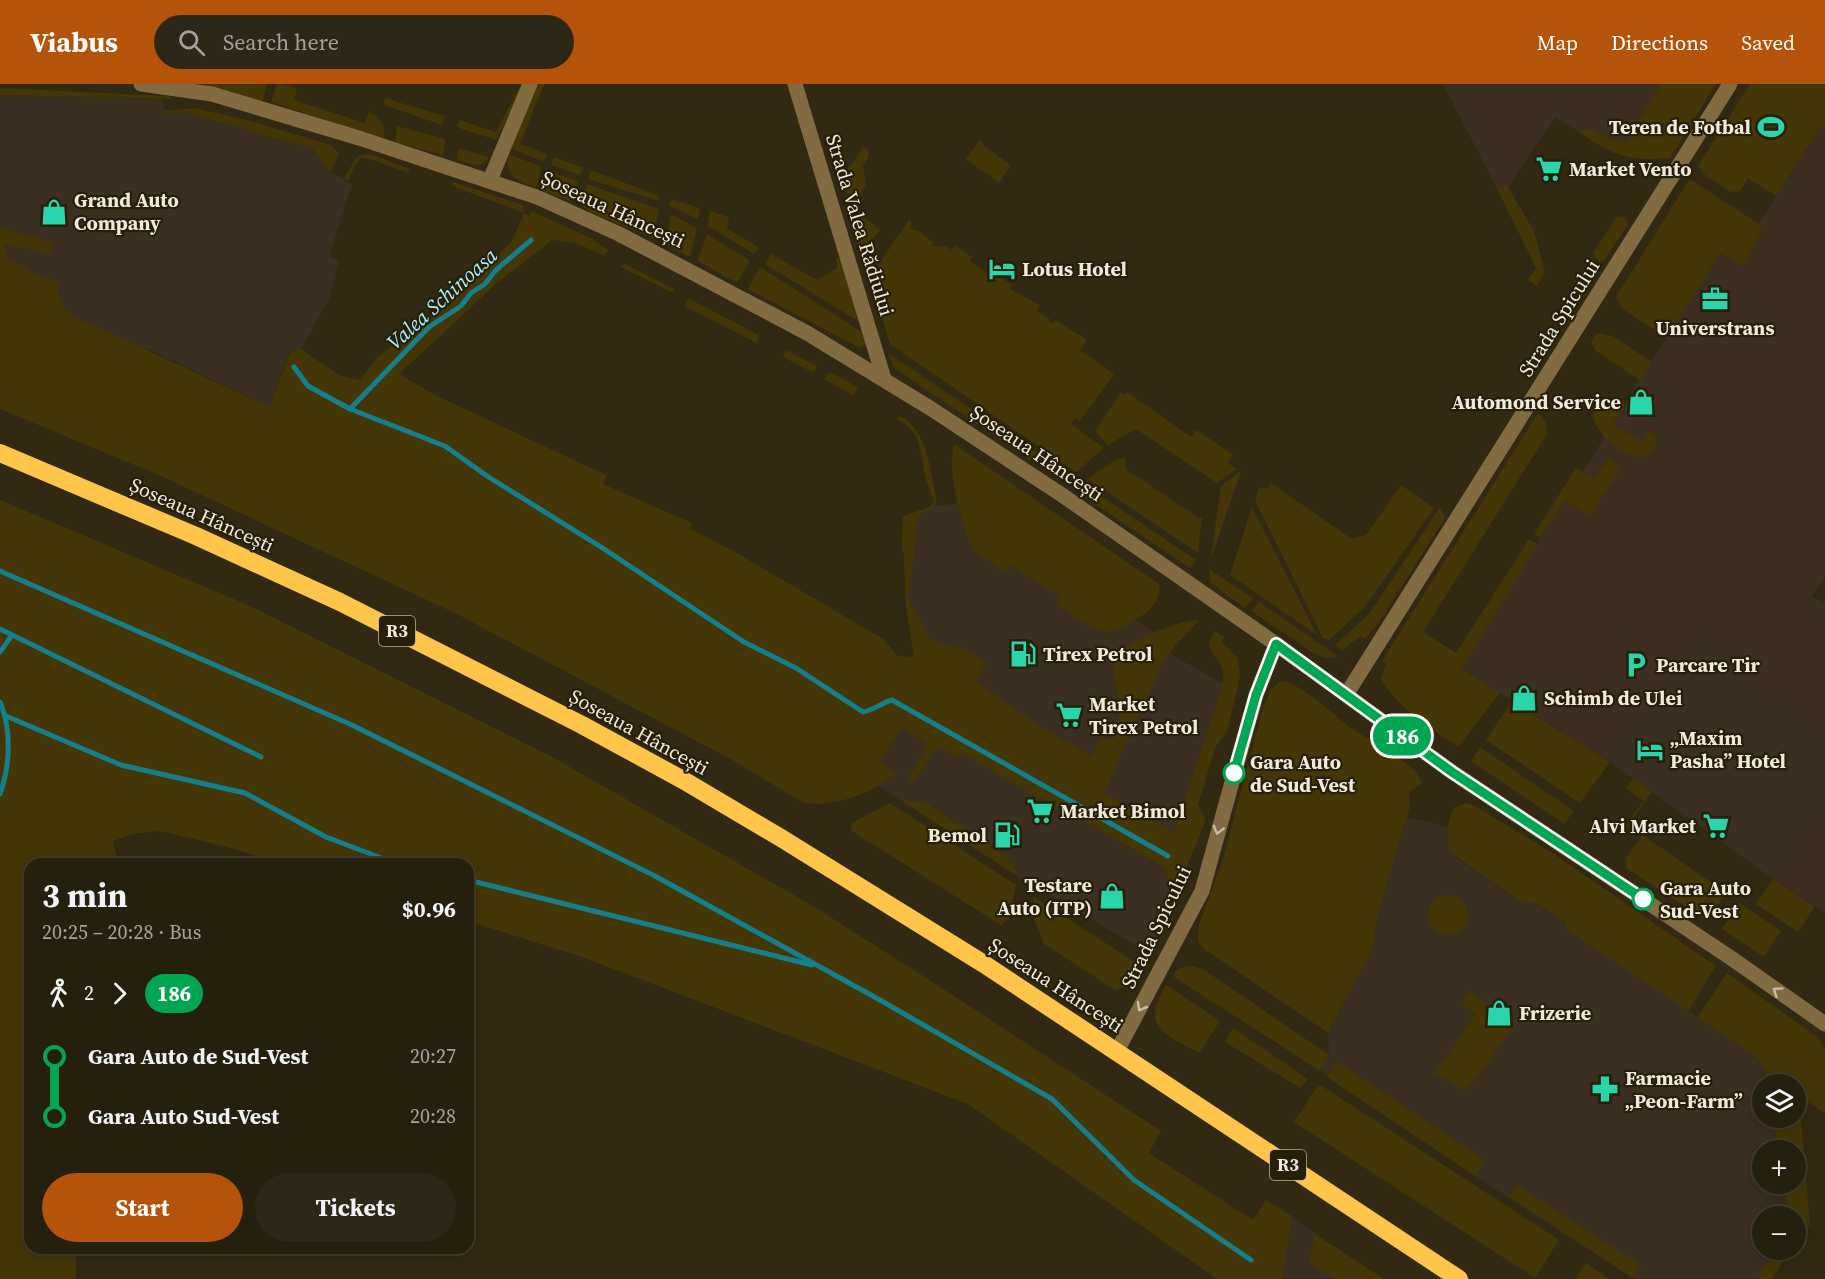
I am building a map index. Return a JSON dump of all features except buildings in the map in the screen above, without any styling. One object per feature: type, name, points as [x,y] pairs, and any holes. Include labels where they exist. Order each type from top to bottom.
[{"type":"highway","name":"Șoseaua Hâncești","points":[[0,453],[267,567],[582,725],[683,780],[984,964],[1459,1279]]},
{"type":"street","name":"Șoseaua Hâncești","points":[[141,84],[212,94],[490,180],[620,234],[807,333],[884,379],[1062,495],[1276,644],[1452,772],[1731,958],[1825,1024]]},
{"type":"street","points":[[490,180],[530,84]]},
{"type":"street","name":"Strada Valea Rădiului","points":[[795,84],[884,379]]},
{"type":"street","name":"Strada Spicului","points":[[1346,695],[1730,84]]},
{"type":"street","name":"Strada Spicului","points":[[1117,1051],[1202,891],[1256,695],[1276,644]]},
{"type":"shaded area","points":[[203,84],[267,84],[263,101]]},
{"type":"shaded area","points":[[279,84],[297,88],[294,100],[365,123],[369,111],[382,122],[384,139],[271,102],[276,86]]},
{"type":"shaded area","points":[[521,84],[525,84],[496,140],[456,127],[459,120],[496,132]]},
{"type":"shaded area","points":[[538,84],[544,84],[520,144],[547,154],[544,162],[510,148]]},
{"type":"shaded area","points":[[1443,84],[1661,84],[1626,142],[1611,140],[1592,128],[1577,131],[1555,117],[1508,187],[1506,184],[1497,189]]},
{"type":"shaded area","points":[[1661,84],[1716,84],[1670,158],[1642,159],[1620,155],[1577,131],[1592,128],[1611,140],[1625,142],[1622,148]]},
{"type":"shaded area","name":"Teren de Fotbal","points":[[1750,84],[1825,84],[1825,128],[1819,129],[1776,196],[1748,178],[1740,191],[1731,192],[1706,176],[1698,166]]},
{"type":"shaded area","points":[[0,88],[168,96],[175,99],[0,95]]},
{"type":"shaded area","points":[[0,95],[162,99],[165,114],[187,113],[313,149],[331,173],[352,184],[329,257],[339,260],[329,299],[301,349],[289,352],[270,407],[148,349],[0,346]]},
{"type":"shaded area","points":[[385,98],[445,116],[442,125],[384,105]]},
{"type":"shaded area","points":[[195,108],[247,120],[331,145],[339,153],[331,173],[313,149],[187,113],[165,114],[164,111]]},
{"type":"shaded area","points":[[397,126],[446,139],[443,155],[395,142]]},
{"type":"shaded area","points":[[1825,128],[1825,577],[1812,596],[1825,605],[1825,733],[1752,685],[1700,640],[1610,762],[1462,669],[1541,538],[1720,253],[1743,266],[1763,229],[1759,224],[1819,129]]},
{"type":"shaded area","points":[[980,139],[984,146],[1011,165],[999,183],[966,159]]},
{"type":"shaded area","points":[[863,147],[868,150],[869,156],[863,166],[866,185],[857,200],[837,185]]},
{"type":"shaded area","points":[[459,148],[489,157],[482,164],[470,164],[456,159]]},
{"type":"shaded area","points":[[363,154],[373,155],[410,169],[408,173],[373,160],[360,158],[348,181],[344,179],[356,158]]},
{"type":"shaded area","points":[[509,154],[542,167],[536,188],[510,173],[507,161]]},
{"type":"shaded area","points":[[554,157],[584,168],[580,175],[551,165]]},
{"type":"shaded area","points":[[591,170],[660,196],[659,201],[588,179]]},
{"type":"shaded area","points":[[552,172],[578,181],[571,201],[545,192]]},
{"type":"shaded area","points":[[1689,180],[1759,224],[1763,229],[1743,266],[1720,253],[1667,338],[1621,308],[1616,297]]},
{"type":"shaded area","points":[[453,182],[523,205],[524,213],[452,186]]},
{"type":"shaded area","points":[[587,184],[659,209],[653,238],[590,212],[580,204]]},
{"type":"shaded area","points":[[1506,184],[1534,231],[1545,272],[1537,286],[1528,280],[1536,268],[1497,189]]},
{"type":"shaded area","points":[[671,199],[700,208],[698,219],[669,206]]},
{"type":"shaded area","points":[[850,206],[880,230],[867,246],[859,246],[848,209]]},
{"type":"shaded area","points":[[531,211],[593,239],[608,250],[605,256],[576,243],[552,240],[496,284],[399,374],[437,396],[606,475],[603,484],[692,523],[691,529],[737,553],[883,639],[898,656],[914,657],[906,606],[902,541],[903,516],[930,507],[934,502],[917,438],[904,423],[896,419],[900,416],[917,431],[922,442],[930,466],[937,502],[934,507],[917,517],[908,597],[930,638],[955,649],[958,645],[987,662],[976,681],[1035,723],[1091,756],[1102,737],[1112,740],[1117,726],[1119,707],[1113,662],[1117,655],[1137,641],[1165,628],[1199,620],[1175,646],[1162,665],[1104,793],[1174,833],[1223,684],[1222,669],[1209,642],[1215,631],[1224,637],[1222,642],[1237,657],[1240,673],[1238,686],[1227,732],[1216,746],[1198,804],[1206,820],[1170,908],[1166,869],[961,753],[957,758],[937,747],[917,778],[913,781],[907,780],[928,745],[902,728],[879,761],[898,774],[865,793],[844,800],[820,804],[804,803],[732,760],[457,614],[163,477],[0,409],[0,228],[55,243],[49,254],[4,244],[8,261],[25,266],[31,273],[61,282],[57,292],[64,307],[71,315],[270,407],[290,352],[301,349],[339,375],[359,380],[378,357],[477,277],[512,241],[524,213],[529,216]]},
{"type":"shaded area","points":[[710,211],[729,217],[727,229],[759,247],[754,254],[708,226]]},
{"type":"shaded area","points":[[671,214],[697,228],[690,257],[665,244]]},
{"type":"shaded area","points":[[1625,217],[1628,224],[1605,260],[1599,262],[1593,253],[1616,218]]},
{"type":"shaded area","points":[[909,220],[911,228],[933,242],[934,247],[945,245],[952,250],[956,246],[972,257],[970,261],[986,272],[988,269],[1012,285],[1010,289],[1040,305],[1037,311],[1050,319],[1051,324],[1057,321],[1087,340],[1080,350],[1114,374],[1080,421],[1075,418],[1071,424],[1104,448],[1076,472],[890,344],[871,280],[878,265]]},
{"type":"shaded area","points":[[707,234],[750,261],[737,283],[698,261]]},
{"type":"shaded area","points":[[771,254],[817,280],[838,267],[835,259],[840,257],[861,323],[765,264]]},
{"type":"shaded area","points":[[625,264],[674,289],[673,293],[619,266]]},
{"type":"shaded area","points":[[760,267],[865,334],[865,345],[860,348],[748,289]]},
{"type":"shaded area","points":[[688,298],[759,335],[757,343],[684,306]]},
{"type":"shaded area","points":[[1596,334],[1613,336],[1652,362],[1641,381],[1595,350],[1591,342]]},
{"type":"shaded area","points":[[786,350],[817,366],[814,373],[783,357]]},
{"type":"shaded area","points":[[888,353],[1070,475],[1056,477],[894,368]]},
{"type":"shaded area","points":[[831,373],[858,387],[854,396],[824,379],[827,374]]},
{"type":"shaded area","points":[[1121,392],[1125,395],[1127,392],[1191,437],[1197,430],[1233,455],[1228,463],[1237,469],[1217,483],[1136,429],[1108,445],[1095,431]]},
{"type":"shaded area","points":[[1610,399],[1626,404],[1613,424],[1642,442],[1649,431],[1655,437],[1655,447],[1646,456],[1636,457],[1624,452],[1614,446],[1598,429],[1594,420],[1594,412],[1599,404]]},
{"type":"shaded area","points":[[1538,413],[1546,422],[1547,434],[1423,632],[1456,653],[1529,539],[1538,545],[1462,669],[1500,693],[1458,747],[1406,709],[1388,690],[1381,679],[1386,664],[1382,661]]},
{"type":"shaded area","points":[[954,444],[1159,584],[1158,598],[1150,609],[1120,628],[1100,631],[1056,605],[1060,597],[1012,565],[1006,573],[975,552],[971,548],[953,483]]},
{"type":"shaded area","points":[[1610,456],[1619,471],[1590,516],[1565,500],[1541,538],[1534,534],[1576,468],[1594,479]]},
{"type":"shaded area","points":[[1125,457],[1126,469],[1202,518],[1198,553],[1088,479],[1115,460]]},
{"type":"shaded area","points":[[1241,471],[1210,562],[1221,486]]},
{"type":"shaded area","points":[[1271,483],[1352,539],[1366,535],[1401,485],[1434,508],[1365,607],[1329,640],[1323,638],[1255,501],[1259,487],[1267,489]]},
{"type":"shaded area","points":[[1083,484],[1196,560],[1190,568],[1083,496]]},
{"type":"shaded area","points":[[0,500],[248,605],[554,758],[808,903],[1161,1131],[1149,1153],[1253,1220],[1266,1200],[1292,1216],[1283,1279],[1217,1279],[968,1104],[582,957],[474,923],[474,858],[264,858],[159,831],[132,834],[113,841],[117,858],[24,858],[24,1254],[76,1254],[76,1279],[0,1279]]},
{"type":"shaded area","points":[[959,503],[1175,646],[1171,654],[1223,684],[1175,834],[1104,794],[1107,784],[914,657],[906,606],[904,555],[901,549],[904,542],[903,516],[930,507]]},
{"type":"shaded area","points":[[1252,507],[1317,635],[1230,575]]},
{"type":"shaded area","points":[[1440,507],[1445,518],[1378,624],[1364,639],[1361,636],[1342,650],[1335,645],[1369,614]]},
{"type":"shaded area","points":[[1209,569],[1253,598],[1245,608],[1210,582]]},
{"type":"shaded area","points":[[1259,602],[1339,657],[1326,658],[1316,655],[1251,611]]},
{"type":"shaded area","points":[[1699,640],[1752,685],[1825,733],[1825,802],[1773,879],[1610,762]]},
{"type":"shaded area","points":[[1281,681],[1298,687],[1350,727],[1400,759],[1415,771],[1422,783],[1409,793],[1410,806],[1378,915],[1372,951],[1328,1033],[1204,949],[1198,941],[1199,925],[1223,859],[1263,708],[1271,689]]},
{"type":"shaded area","points":[[1512,701],[1610,762],[1580,803],[1486,740]]},
{"type":"shaded area","points":[[891,706],[1167,870],[1170,908],[1149,953],[1017,876],[1016,869],[1006,857],[929,804],[902,801],[878,786],[891,778],[850,751]]},
{"type":"shaded area","points":[[1480,747],[1574,811],[1564,824],[1471,761]]},
{"type":"shaded area","points":[[1633,778],[1652,791],[1622,835],[1620,834],[1643,801],[1626,788]]},
{"type":"shaded area","points":[[902,801],[929,804],[1006,857],[1016,869],[1017,876]]},
{"type":"shaded area","points":[[1825,802],[1825,913],[1773,879]]},
{"type":"shaded area","points":[[890,803],[1016,885],[1009,919],[1001,925],[850,830],[852,823]]},
{"type":"shaded area","points":[[1466,803],[1554,854],[1716,966],[1688,1011],[1567,930],[1564,921],[1534,902],[1520,901],[1452,854],[1448,839],[1449,820],[1453,810]]},
{"type":"shaded area","points":[[1407,817],[1449,827],[1447,841],[1452,854],[1459,860],[1520,901],[1533,902],[1564,921],[1567,930],[1755,1055],[1766,1074],[1752,1074],[1752,1128],[1775,1128],[1776,1140],[1752,1140],[1752,1194],[1786,1194],[1787,1206],[1752,1206],[1752,1260],[1769,1260],[1758,1279],[1634,1279],[1475,1176],[1320,1071],[1329,1055],[1328,1033],[1372,951],[1378,915]]},
{"type":"shaded area","points":[[1643,835],[1726,893],[1707,921],[1626,868],[1626,858]]},
{"type":"shaded area","points":[[1773,879],[1815,907],[1798,932],[1756,904]]},
{"type":"shaded area","points":[[1448,895],[1456,896],[1462,901],[1467,907],[1467,923],[1462,929],[1456,934],[1448,935],[1440,934],[1434,929],[1429,923],[1428,915],[1429,907],[1434,901],[1440,896]]},
{"type":"shaded area","points":[[1034,897],[1141,966],[1130,981],[1115,990],[1043,943],[1032,912]]},
{"type":"shaded area","points":[[1739,903],[1781,931],[1764,957],[1722,929]]},
{"type":"shaded area","points":[[1192,966],[1203,969],[1329,1055],[1320,1071],[1174,977],[1180,968]]},
{"type":"shaded area","points":[[1727,973],[1819,1038],[1825,1050],[1825,1113],[1806,1101],[1806,1074],[1766,1074],[1755,1055],[1697,1018]]},
{"type":"shaded area","points":[[1166,985],[1220,1021],[1199,1053],[1170,1036],[1158,1025],[1155,1018],[1156,1008]]},
{"type":"shaded area","points":[[1469,991],[1495,1009],[1491,1015],[1501,1022],[1507,1014],[1517,1021],[1485,1067],[1464,1091],[1435,1073],[1476,1014],[1462,1004]]},
{"type":"shaded area","points":[[1233,1028],[1308,1079],[1300,1088],[1225,1042]]},
{"type":"shaded area","points":[[1337,1061],[1485,1160],[1475,1176],[1327,1077]]},
{"type":"shaded area","points":[[1322,1086],[1559,1240],[1535,1278],[1294,1122],[1317,1087]]},
{"type":"shaded area","points":[[1775,1128],[1802,1128],[1803,1140],[1776,1140]]},
{"type":"shaded area","points":[[1806,1178],[1810,1225],[1806,1228],[1806,1206],[1787,1206],[1786,1194],[1806,1194]]},
{"type":"shaded area","points":[[1518,1185],[1641,1265],[1633,1278],[1509,1197]]},
{"type":"shaded area","points":[[1292,1216],[1315,1234],[1308,1262],[1334,1279],[1283,1279]]},
{"type":"shaded area","points":[[1315,1234],[1384,1279],[1334,1279],[1308,1262]]},
{"type":"shaded area","points":[[1769,1260],[1784,1260],[1772,1279],[1758,1279]]},
{"type":"shaded area","points":[[1586,1263],[1610,1279],[1575,1279]]},
{"type":"waterway","name":"Valea Schinoasa","points":[[350,409],[429,327],[461,306],[471,293],[485,284],[496,270],[531,240]]},
{"type":"waterway","points":[[294,367],[308,386],[350,409],[445,446],[487,476],[601,547],[744,642],[796,668],[863,712],[892,700],[1168,856]]},
{"type":"waterway","points":[[0,571],[352,725],[655,876],[880,1000],[1052,1099],[1134,1180],[1251,1260]]},
{"type":"waterway","points":[[0,629],[261,757]]},
{"type":"waterway","name":"Valea Schinoasa","points":[[0,652],[12,635]]},
{"type":"waterway","name":"Valea Schinoasa","points":[[0,702],[8,736],[8,760],[0,794]]},
{"type":"waterway","points":[[6,716],[121,765],[245,793],[326,837],[381,858]]},
{"type":"waterway","points":[[474,881],[812,965]]},
{"type":"bus line","name":"186","points":[[1234,773],[1256,695],[1276,644],[1452,772],[1643,899]]},
{"type":"place","name":"Teren de Fotbal","points":[[1771,127]]},
{"type":"place","name":"Market Vento","points":[[1549,169]]},
{"type":"place","name":"Grand Auto Company","points":[[54,212]]},
{"type":"place","name":"Lotus Hotel","points":[[1002,269]]},
{"type":"place","name":"Universtrans","points":[[1715,299]]},
{"type":"place","name":"Automond Service","points":[[1641,402]]},
{"type":"place","name":"Tirex Petrol","points":[[1023,654]]},
{"type":"place","name":"Parcare Tir","points":[[1636,665]]},
{"type":"place","name":"Schimb de Ulei","points":[[1524,698]]},
{"type":"place","name":"Market Tirex Petrol","points":[[1069,715]]},
{"type":"place","name":"„Maxim Pasha” Hotel","points":[[1650,750]]},
{"type":"place","name":"Gara Auto de Sud-Vest","points":[[1234,773]]},
{"type":"place","name":"Market Bimol","points":[[1040,811]]},
{"type":"place","name":"Alvi Market","points":[[1716,826]]},
{"type":"place","name":"Bemol","points":[[1007,835]]},
{"type":"place","name":"Testare Auto (ITP)","points":[[1112,896]]},
{"type":"place","name":"Gara Auto Sud-Vest","points":[[1643,899]]},
{"type":"place","name":"Frizerie","points":[[1499,1013]]},
{"type":"place","name":"Farmacie „Peon-Farm”","points":[[1605,1089]]}]
